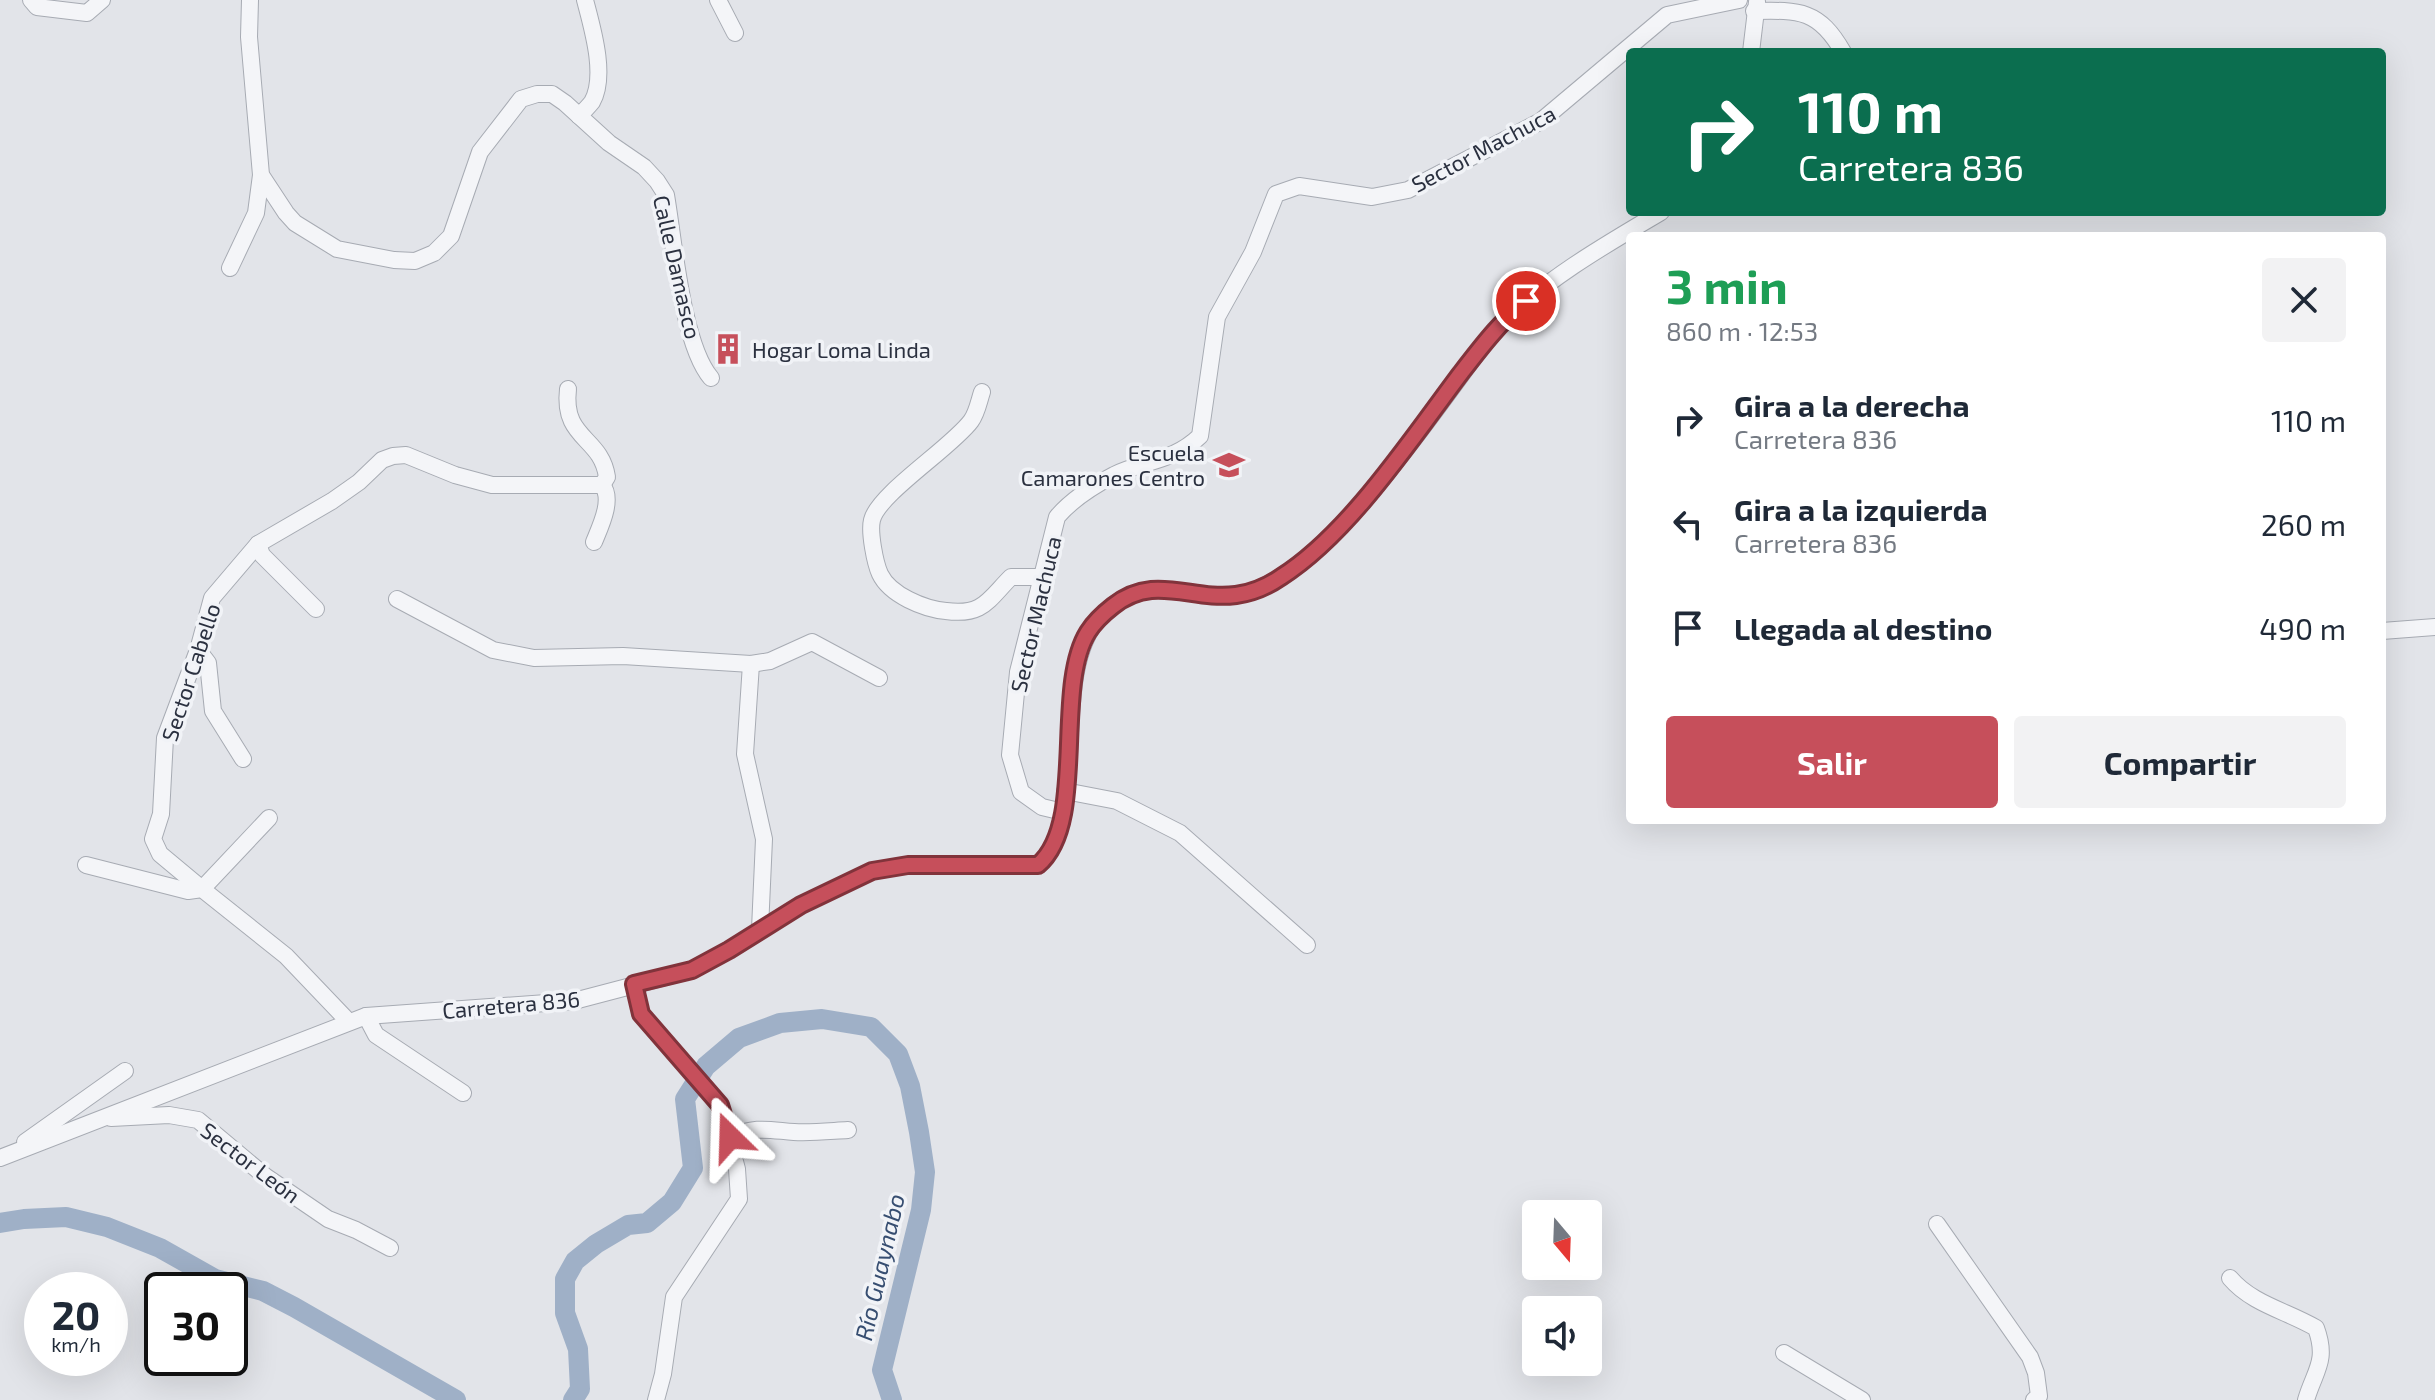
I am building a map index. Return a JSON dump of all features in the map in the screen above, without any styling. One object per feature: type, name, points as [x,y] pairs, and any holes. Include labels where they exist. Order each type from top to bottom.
[{"type":"street","points":[[31,0],[37,7],[87,13],[102,0]]},
{"type":"street","name":"Calle Damasco","points":[[230,268],[256,213],[261,175],[249,37],[250,0]]},
{"type":"street","points":[[579,116],[596,91],[597,51],[585,0]]},
{"type":"street","points":[[718,0],[735,33]]},
{"type":"street","name":"Sector Machuca","points":[[1629,48],[1667,15],[1739,0]]},
{"type":"street","points":[[1751,48],[1756,6],[1802,12],[1832,34],[1841,48]]},
{"type":"street","name":"Sector Machuca","points":[[1063,812],[1042,807],[1021,792],[1010,755],[1018,672],[1057,517],[1069,503],[1114,475],[1174,456],[1200,436],[1217,317],[1253,252],[1276,194],[1299,186],[1372,197],[1408,190],[1541,121],[1626,51]]},
{"type":"street","name":"Calle Damasco","points":[[261,175],[286,213],[309,233],[337,249],[415,261],[434,253],[451,236],[480,152],[521,99],[552,94],[609,143],[644,167],[666,195],[687,316],[704,369],[711,378]]},
{"type":"street","name":"Carretera 836","points":[[1626,232],[1654,216]]},
{"type":"street","name":"Carretera 836","points":[[6,1155],[366,1016],[574,1001],[692,970],[801,905],[872,871],[908,865],[1038,865],[1053,846],[1060,829],[1076,666],[1087,634],[1101,616],[1119,601],[1139,591],[1174,589],[1235,595],[1257,590],[1281,577],[1334,531],[1381,479],[1495,329],[1511,313],[1540,289],[1626,232]]},
{"type":"street","points":[[568,389],[566,407],[573,425],[601,458],[607,477],[602,485],[606,490],[606,500],[594,542]]},
{"type":"street","points":[[982,392],[973,418],[885,500],[872,520],[875,564],[883,580],[899,593],[930,609],[963,613],[985,607],[1011,577],[1042,577]]},
{"type":"street","name":"Sector Cabello","points":[[349,1022],[286,956],[160,854],[153,839],[161,814],[165,738],[198,650],[212,598],[258,544],[332,501],[359,482],[382,460],[393,456],[406,455],[455,475],[492,485],[602,485]]},
{"type":"street","points":[[258,544],[262,555],[316,609]]},
{"type":"street","points":[[397,599],[493,650],[534,658],[623,656],[751,664],[770,661],[812,642],[879,678]]},
{"type":"street","points":[[2386,631],[2435,627]]},
{"type":"street","points":[[198,650],[208,663],[213,711],[243,759]]},
{"type":"street","points":[[751,664],[745,754],[764,839],[760,929]]},
{"type":"street","points":[[1065,791],[1117,801],[1180,833],[1307,945]]},
{"type":"street","points":[[86,865],[188,891],[202,889],[269,818]]},
{"type":"street","points":[[634,984],[640,1010],[720,1105],[737,1169],[739,1199],[674,1297],[663,1374],[656,1400]]},
{"type":"street","points":[[366,1016],[376,1035],[463,1093]]},
{"type":"street","points":[[6,1155],[125,1071]]},
{"type":"street","name":"Sector León","points":[[101,1118],[169,1115],[198,1120],[265,1176],[328,1219],[390,1248]]},
{"type":"street","points":[[730,1137],[745,1130],[772,1128],[794,1132],[848,1130]]},
{"type":"street","points":[[1937,1224],[2030,1357],[2040,1387],[2039,1396],[2034,1400]]},
{"type":"street","points":[[2230,1278],[2250,1298],[2316,1328],[2322,1343],[2321,1365],[2306,1400]]},
{"type":"street","points":[[1784,1353],[1862,1400]]},
{"type":"waterway","name":"Río Guaynabo","points":[[573,1400],[580,1389],[578,1349],[565,1313],[565,1279],[575,1261],[628,1225],[647,1223],[672,1202],[693,1168],[685,1099],[706,1066],[739,1038],[780,1023],[822,1019],[871,1027],[898,1054],[910,1086],[919,1132],[925,1172],[921,1210],[882,1370],[892,1400]]},
{"type":"waterway","name":"Río Guaynabo","points":[[0,1223],[66,1217],[107,1227],[160,1248],[215,1279],[263,1291],[456,1400]]},
{"type":"place","name":"Hogar Loma Linda","points":[[728,349]]},
{"type":"place","name":"Escuela Camarones Centro","points":[[1229,465]]},
{"type":"route","points":[[730,1137],[720,1105],[641,1014],[634,984],[692,970],[801,905],[872,871],[908,865],[1038,865],[1053,846],[1060,829],[1076,666],[1087,634],[1101,616],[1119,601],[1139,591],[1174,589],[1235,595],[1257,590],[1281,577],[1334,531],[1381,479],[1495,329],[1526,301]]}]
